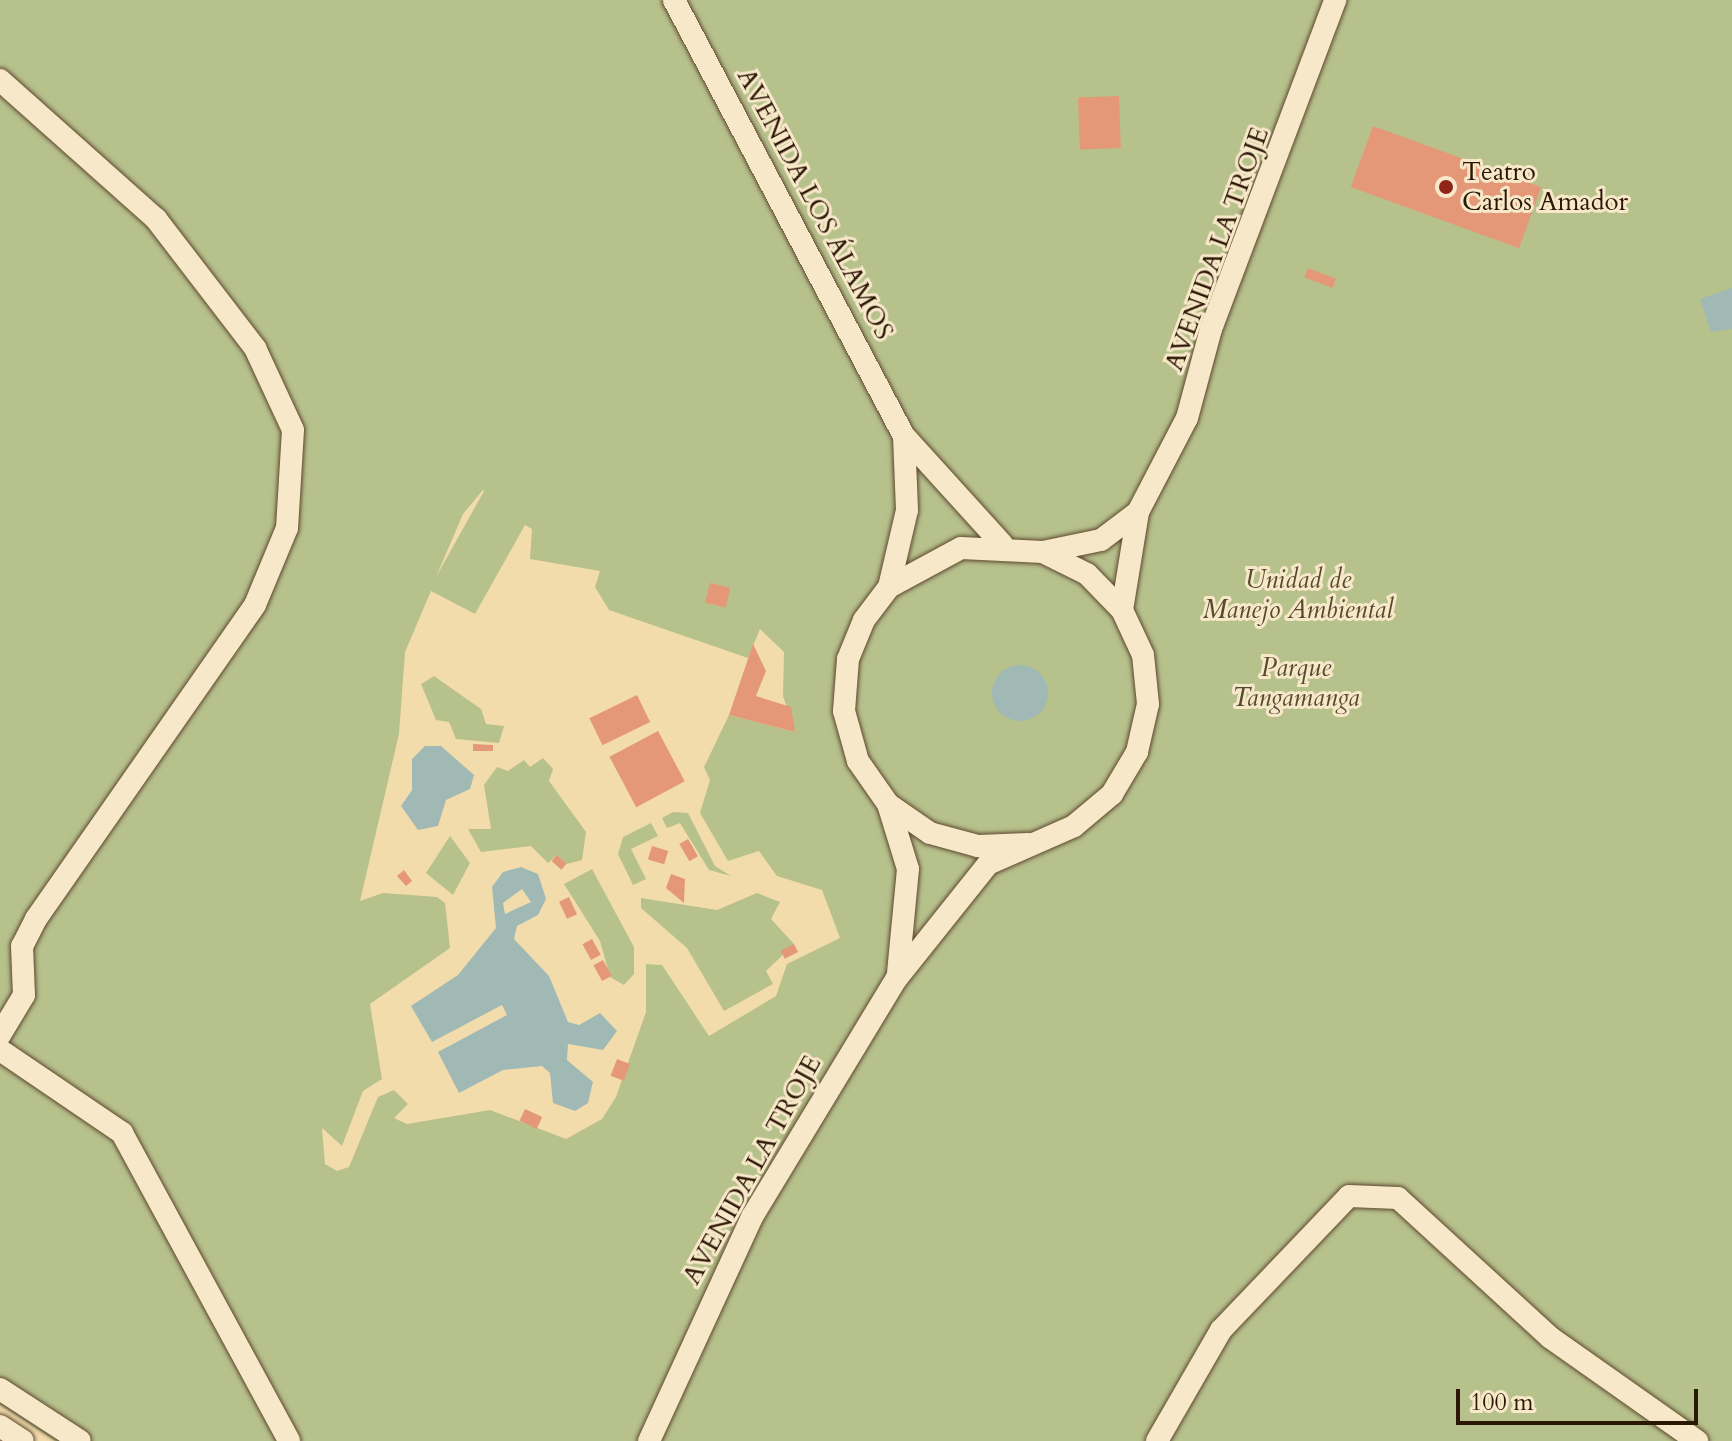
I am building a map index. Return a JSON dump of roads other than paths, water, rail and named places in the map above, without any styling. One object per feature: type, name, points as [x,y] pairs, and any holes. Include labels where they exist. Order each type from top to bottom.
[{"type":"street","name":"AVENIDA LOS ÁLAMOS","points":[[674,0],[904,436],[1002,544]]},
{"type":"street","name":"AVENIDA LA TROJE","points":[[1122,610],[1138,512],[1187,418],[1211,329],[1335,0]]},
{"type":"street","points":[[0,80],[156,219],[255,348],[293,430],[287,528],[261,593],[36,919],[22,946],[24,995],[0,1035]]},
{"type":"street","name":"AVENIDA LOS ÁLAMOS","points":[[889,587],[907,510],[904,436]]},
{"type":"street","name":"AVENIDA LA TROJE","points":[[1043,552],[1101,540],[1138,512]]},
{"type":"street","points":[[1028,844],[954,840],[888,804],[858,761],[844,711],[848,659],[864,620],[889,587],[961,548],[1002,544],[1043,552]]},
{"type":"street","name":"AVENIDA LA TROJE","points":[[649,1441],[752,1217],[897,978],[960,891],[988,864],[1074,826],[1112,794],[1137,752],[1148,704],[1143,655],[1122,610],[1087,574],[1043,552]]},
{"type":"street","name":"AVENIDA LA TROJE","points":[[888,804],[908,869],[897,978]]},
{"type":"street","points":[[0,1050],[122,1133],[289,1441]]},
{"type":"street","points":[[1157,1441],[1221,1330],[1349,1196],[1398,1198],[1551,1338],[1697,1441]]},
{"type":"street","points":[[0,1389],[80,1441]]},
{"type":"street","points":[[0,1426],[23,1441]]},
{"type":"water","points":[[1732,288],[1732,329],[1711,332],[1700,299]]},
{"type":"water","points":[[1020,665],[1040,673],[1048,693],[1040,713],[1020,721],[1000,713],[992,693],[1000,673]]},
{"type":"water","points":[[425,746],[441,746],[474,775],[470,789],[446,800],[438,826],[418,830],[401,806],[412,790],[412,759]]},
{"type":"water","points":[[521,867],[538,874],[546,899],[538,915],[517,926],[514,939],[549,976],[568,1022],[579,1025],[600,1013],[617,1031],[603,1050],[568,1044],[567,1060],[593,1082],[588,1103],[575,1111],[553,1103],[550,1073],[542,1066],[503,1070],[459,1093],[438,1052],[507,1015],[502,1005],[432,1042],[411,1006],[458,975],[496,928],[492,887],[503,872]],"holes":[[[522,889],[531,902],[505,914],[503,903]]]},
{"type":"place","name":"Teatro Carlos Amador","points":[[1446,187]]},
{"type":"park label","name":"Unidad de Manejo Ambiental","points":[[1298,595]]},
{"type":"park label","name":"Parque Tangamanga","points":[[1296,683]]}]
